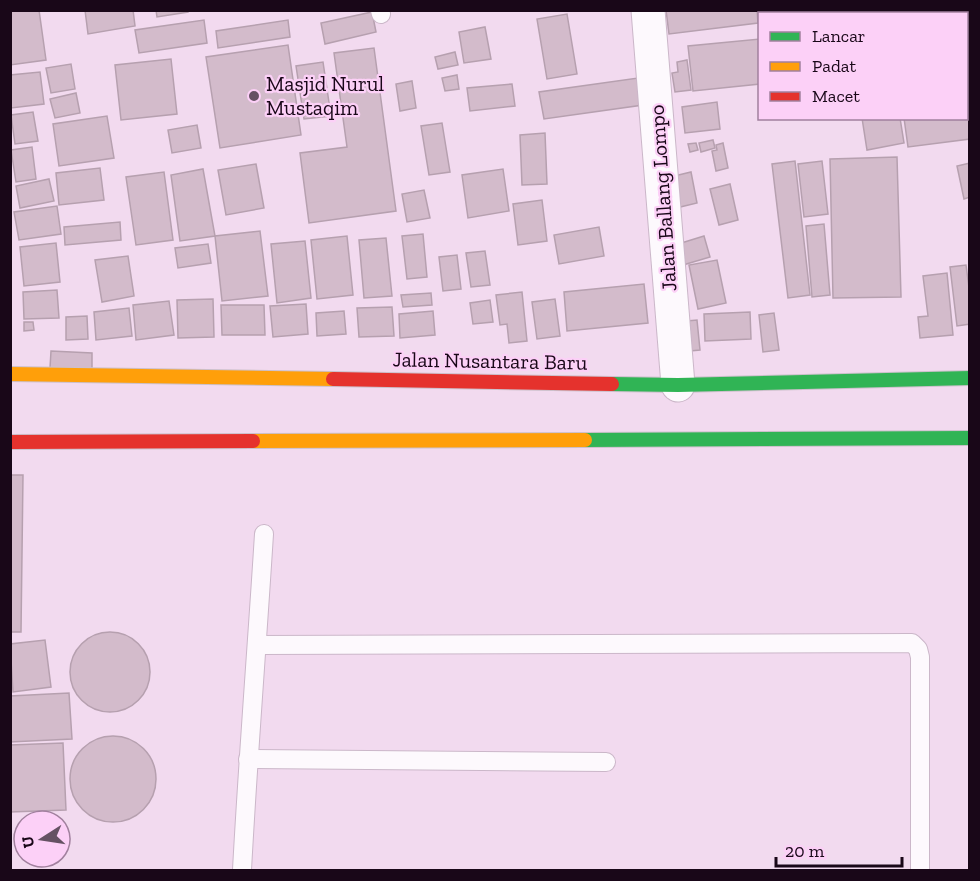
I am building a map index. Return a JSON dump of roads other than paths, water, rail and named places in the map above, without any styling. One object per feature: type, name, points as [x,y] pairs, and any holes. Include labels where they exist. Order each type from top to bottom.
[{"type":"highway","name":"Jalan Nusantara Baru","points":[[10,374],[678,385],[969,378]]},
{"type":"highway","points":[[10,442],[969,438]]},
{"type":"street","name":"Jalan Ballang Lompo","points":[[648,10],[678,385]]},
{"type":"lane","points":[[243,870],[248,759],[264,534]]},
{"type":"lane","points":[[257,645],[912,643],[918,649],[920,657],[920,870]]},
{"type":"lane","points":[[248,759],[606,762]]},
{"type":"place","name":"Masjid Nurul Mustaqim","points":[[254,96]]}]
